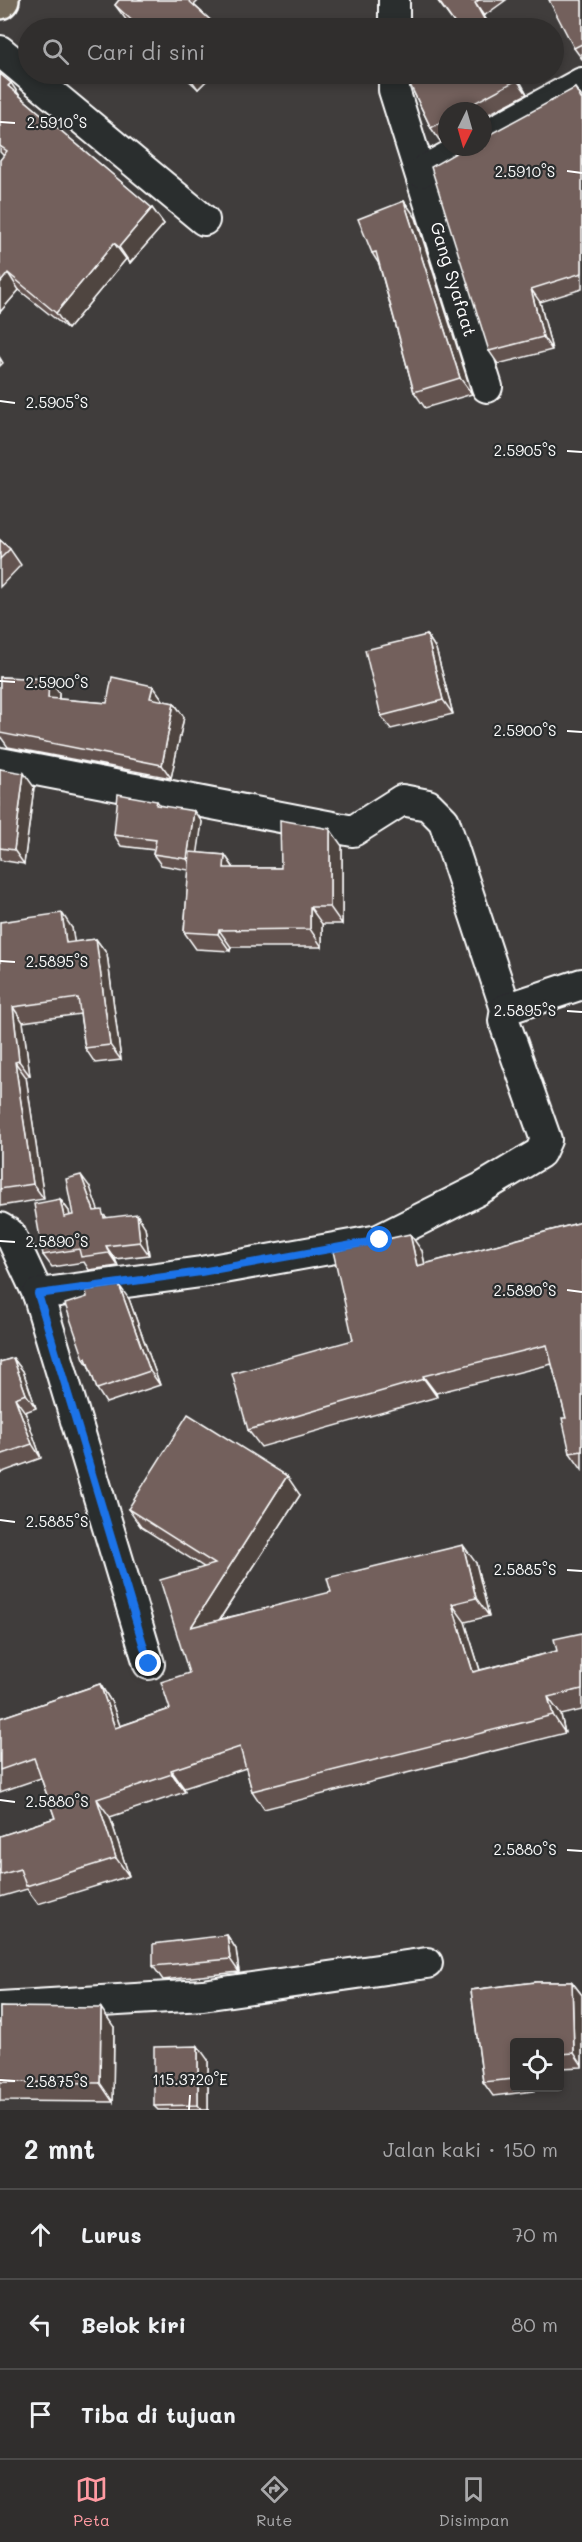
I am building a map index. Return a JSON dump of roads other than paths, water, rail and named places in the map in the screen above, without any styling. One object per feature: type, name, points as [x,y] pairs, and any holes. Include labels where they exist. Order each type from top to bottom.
[{"type":"street","points":[[394,0],[394,18]]},
{"type":"street","points":[[0,51],[18,66]]},
{"type":"street","points":[[492,132],[582,83]]},
{"type":"street","points":[[40,84],[204,220]]},
{"type":"street","name":"Gang Syafaat","points":[[394,84],[487,387]]},
{"type":"street","points":[[421,172],[450,156]]},
{"type":"street","points":[[0,763],[353,831],[402,800],[428,805],[444,821],[506,1009],[504,1021],[546,1140],[540,1152],[530,1159],[480,1189],[380,1240],[201,1272],[38,1294]]},
{"type":"street","points":[[506,1009],[582,984]]},
{"type":"street","points":[[0,1228],[10,1234],[38,1294],[149,1664]]},
{"type":"street","points":[[0,2007],[203,1995],[426,1963]]}]
